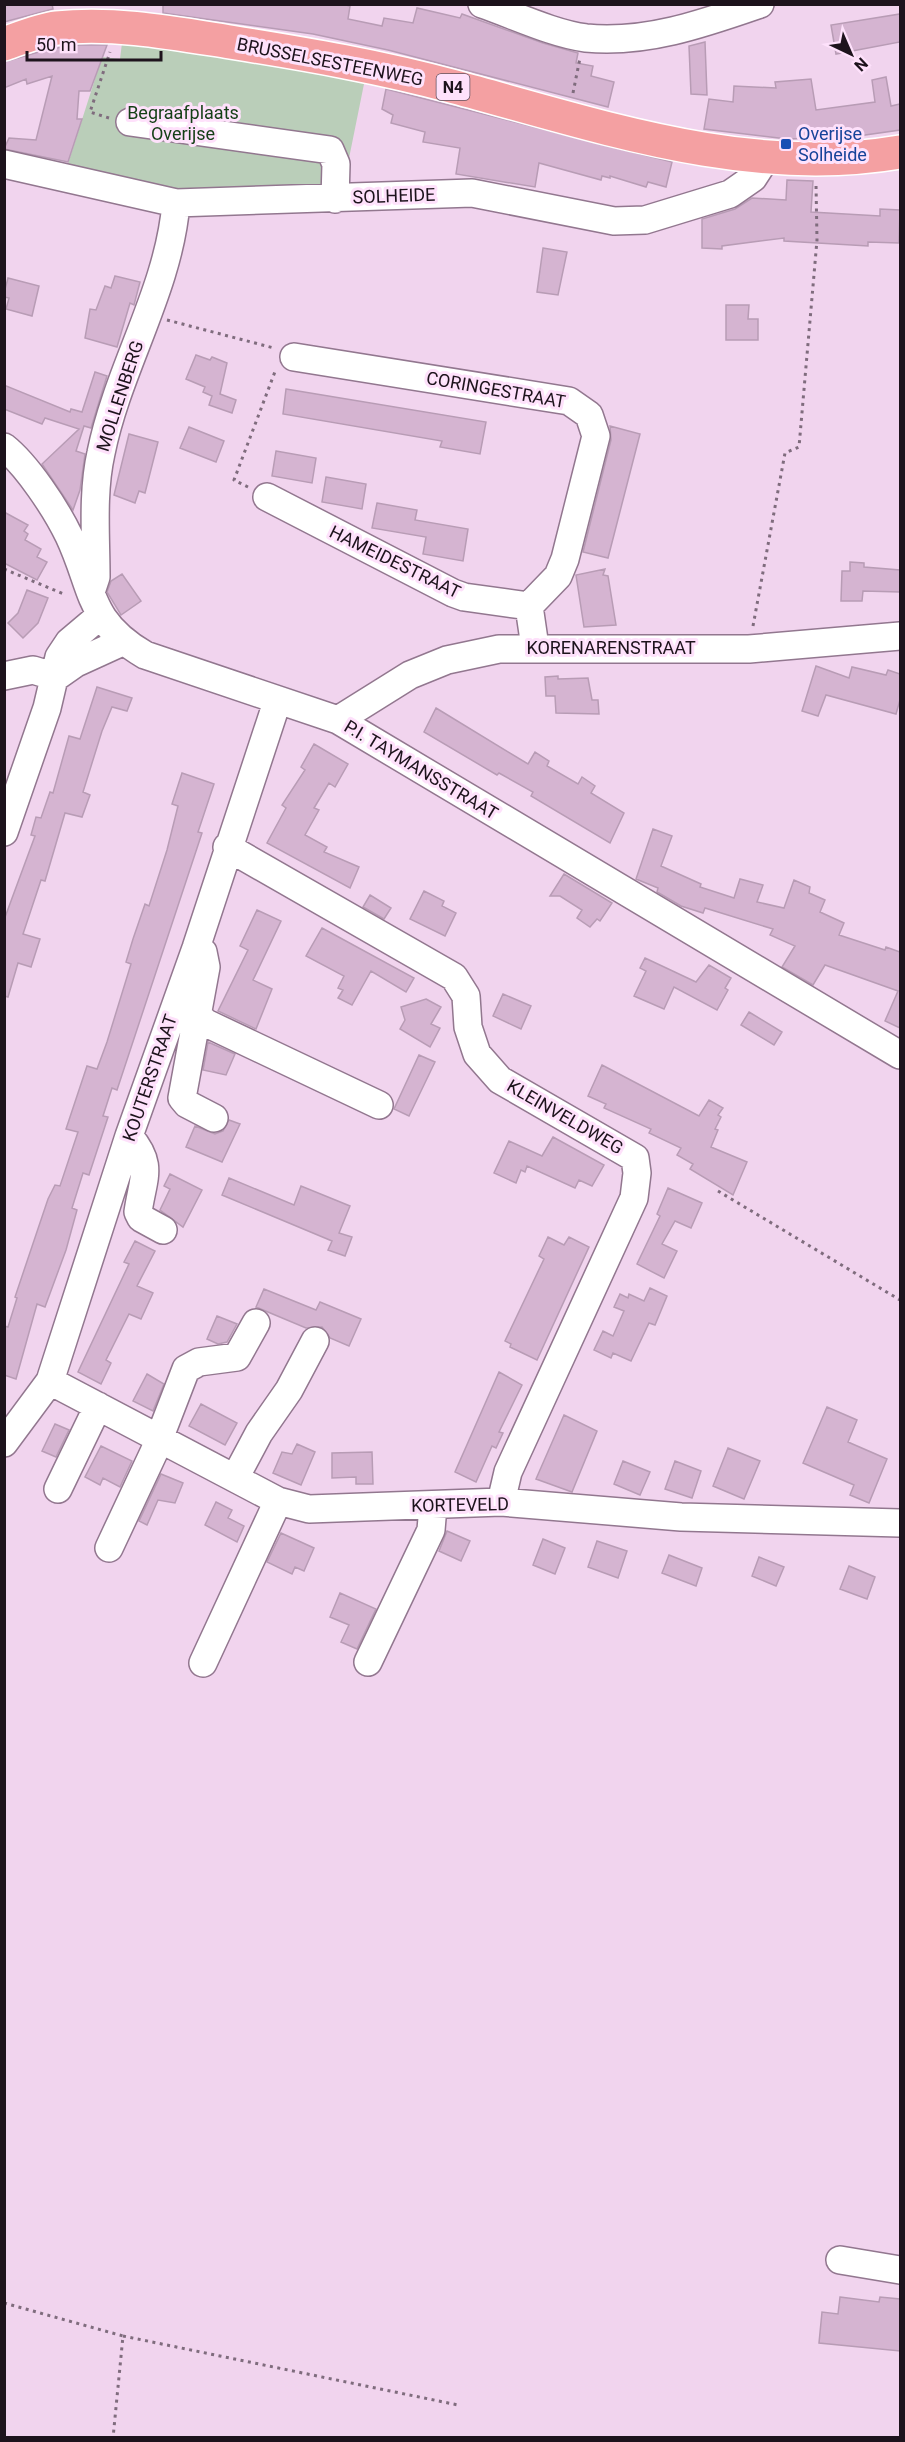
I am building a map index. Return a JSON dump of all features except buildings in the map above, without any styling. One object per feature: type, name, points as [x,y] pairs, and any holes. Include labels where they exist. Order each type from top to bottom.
[{"type":"main road","name":"BRUSSELSESTEENWEG","points":[[4,44],[55,28],[148,29],[312,55],[452,86],[652,139],[765,158],[815,160],[900,152]]},
{"type":"street","points":[[482,4],[585,38],[616,39],[693,27],[760,4]]},
{"type":"street","points":[[130,122],[330,150],[336,164],[335,199]]},
{"type":"street","name":"SOLHEIDE","points":[[4,164],[176,202],[335,199],[472,193],[614,221],[645,220],[730,194],[753,178],[765,158]]},
{"type":"street","name":"MOLLENBERG","points":[[87,602],[96,577],[100,454],[163,264],[176,202]]},
{"type":"street","name":"CORINGESTRAAT","points":[[288,354],[569,401],[589,415],[596,436],[565,560],[558,576],[529,606]]},
{"type":"street","name":"P.I. TAYMANSSTRAAT","points":[[4,447],[36,483],[68,535],[87,602],[122,642],[145,656],[277,702],[338,720],[900,1055]]},
{"type":"street","name":"HAMEIDESTRAAT","points":[[267,498],[453,593],[464,597],[529,606]]},
{"type":"street","points":[[4,832],[56,677],[59,657],[69,642],[87,602]]},
{"type":"street","points":[[529,606],[536,647]]},
{"type":"street","name":"KORENARENSTRAAT","points":[[338,720],[410,675],[447,660],[499,649],[536,647],[749,649],[900,636]]},
{"type":"street","points":[[56,677],[76,663],[122,642]]},
{"type":"street","points":[[4,676],[33,670],[56,677]]},
{"type":"street","name":"KOUTERSTRAAT","points":[[8,1434],[50,1381],[129,1136],[196,948],[227,847],[277,702]]},
{"type":"street","name":"KLEINVELDWEG","points":[[227,847],[454,977],[466,996],[468,1027],[477,1054],[500,1080],[635,1158],[637,1173],[634,1198],[508,1472],[501,1502]]},
{"type":"street","points":[[196,948],[204,952],[206,967],[182,1098],[187,1104],[214,1118]]},
{"type":"street","points":[[198,1016],[206,1023],[379,1105]]},
{"type":"street","points":[[129,1136],[142,1151],[146,1161],[138,1212],[141,1218],[164,1230]]},
{"type":"street","points":[[109,1548],[159,1438],[186,1369],[199,1362],[237,1357],[256,1323]]},
{"type":"street","points":[[235,1478],[259,1433],[289,1390],[315,1341]]},
{"type":"street","name":"KORTEVELD","points":[[50,1381],[278,1501],[309,1509],[501,1502],[681,1516],[900,1523]]},
{"type":"street","points":[[58,1489],[98,1406]]},
{"type":"street","points":[[203,1663],[278,1501]]},
{"type":"street","points":[[368,1662],[431,1530],[434,1506]]},
{"type":"street","points":[[840,2260],[900,2270]]},
{"type":"path","points":[[567,118],[585,38]]},
{"type":"path","points":[[111,49],[90,112],[130,122]]},
{"type":"path","points":[[749,649],[785,453],[799,447],[817,240],[815,160]]},
{"type":"path","points":[[147,315],[288,354],[234,480],[267,498]]},
{"type":"path","points":[[4,569],[87,602]]},
{"type":"path","points":[[718,1191],[900,1300]]},
{"type":"path","points":[[4,2303],[123,2336],[458,2405]]},
{"type":"path","points":[[113,2438],[123,2336]]},
{"type":"green space","name":"Begraafplaats Overijse","points":[[122,43],[261,58],[365,79],[343,188],[176,197],[65,173],[102,57],[120,59]]},
{"type":"place","name":"Overijse Solheide","points":[[786,144]]}]
